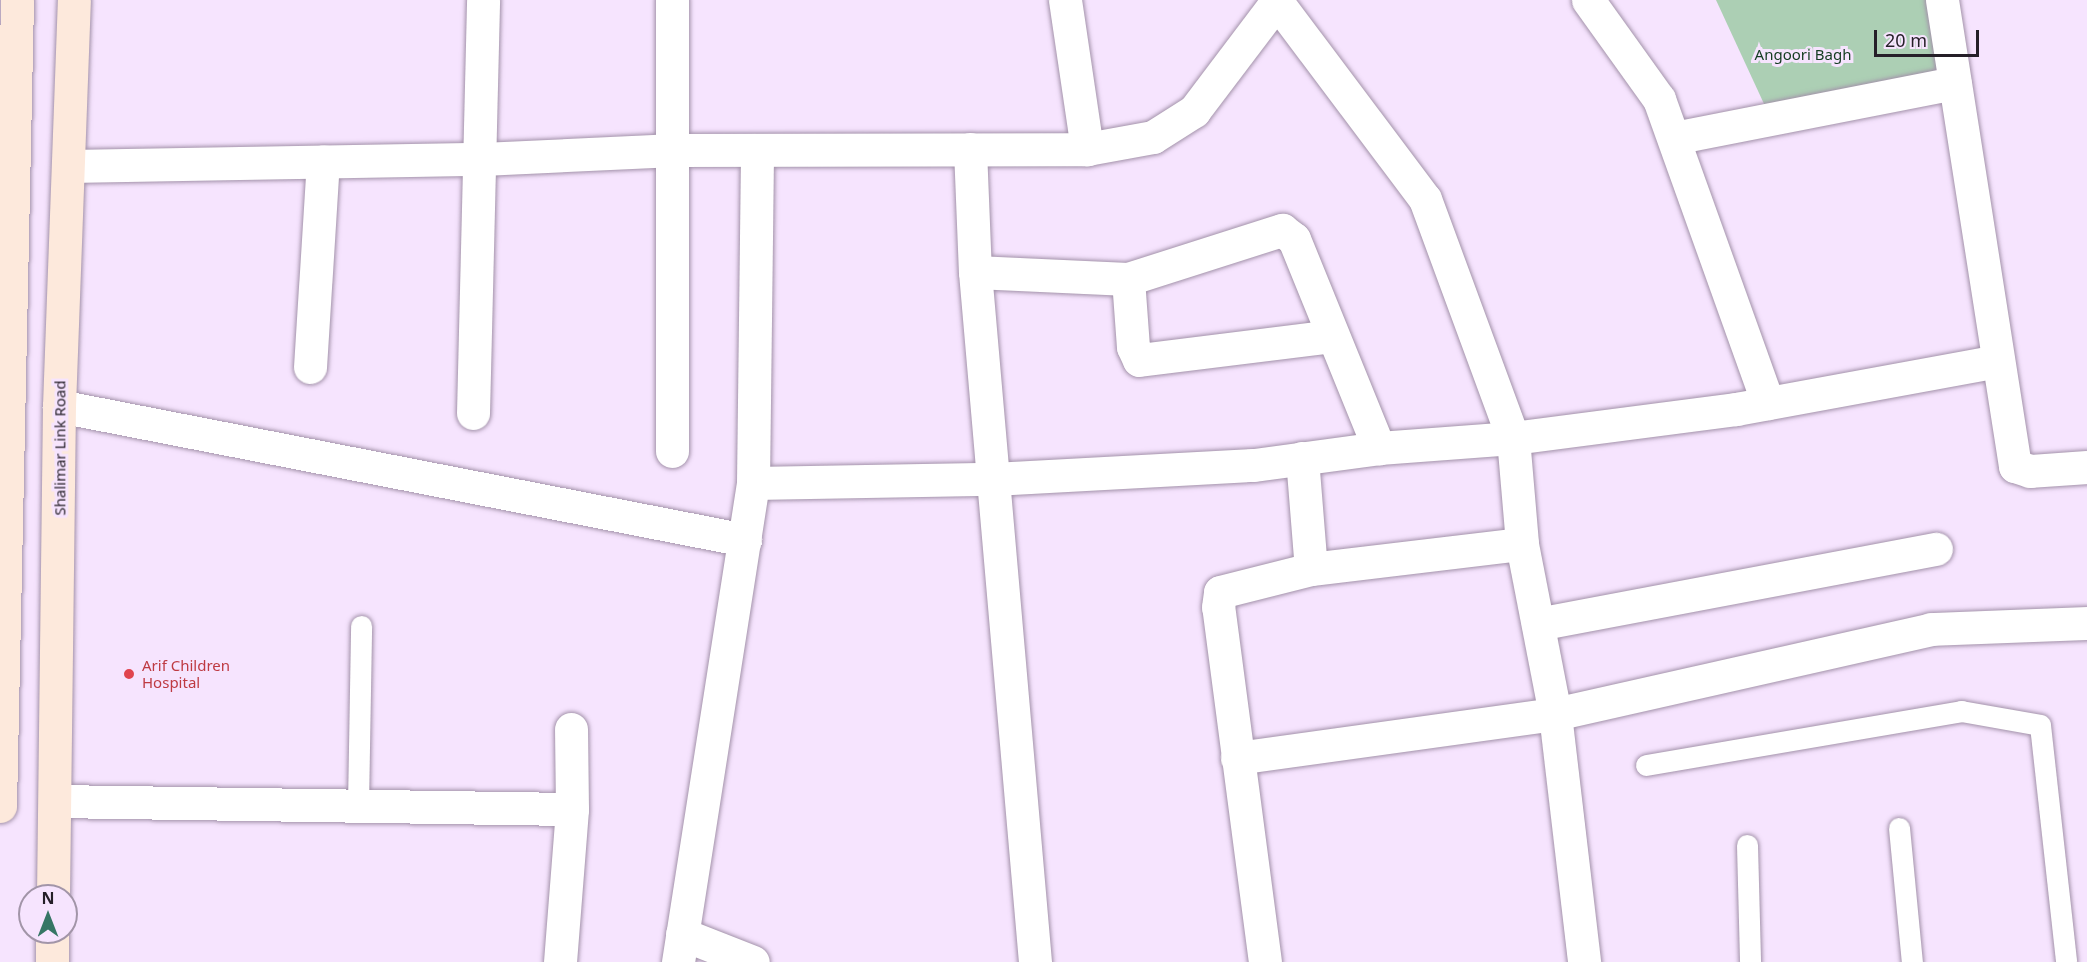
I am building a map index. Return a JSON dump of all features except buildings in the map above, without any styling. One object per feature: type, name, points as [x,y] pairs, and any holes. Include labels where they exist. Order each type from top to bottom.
[{"type":"main road","points":[[0,806],[5,392],[17,0]]},
{"type":"main road","name":"Shalimar Link Road","points":[[53,884],[59,406],[74,0]]},
{"type":"main road","points":[[52,944],[52,962]]},
{"type":"street","points":[[473,413],[482,159],[483,0]]},
{"type":"street","points":[[672,0],[675,150],[672,451]]},
{"type":"street","points":[[1065,0],[1087,149]]},
{"type":"street","points":[[1588,0],[1659,99],[1768,403]]},
{"type":"street","points":[[1942,0],[2015,466],[2030,471],[2087,467]]},
{"type":"street","points":[[69,166],[482,159],[675,150],[1087,149],[1153,136],[1194,111],[1278,1],[1425,199],[1513,438],[1522,544],[1556,714],[1584,962]]},
{"type":"street","points":[[1674,138],[1955,83]]},
{"type":"street","points":[[970,149],[975,272],[1035,962]]},
{"type":"street","points":[[753,962],[680,948],[753,483],[757,150]]},
{"type":"street","points":[[310,367],[323,161]]},
{"type":"street","points":[[975,272],[1128,279],[1282,230],[1294,239],[1379,448]]},
{"type":"street","points":[[1128,279],[1133,347],[1139,360],[1332,336]]},
{"type":"street","points":[[753,483],[993,479],[1254,465],[1379,448],[1513,438],[1768,403],[1997,361]]},
{"type":"street","points":[[59,406],[745,540]]},
{"type":"street","points":[[1302,458],[1311,569]]},
{"type":"street","points":[[1265,962],[1218,607],[1220,592],[1311,569],[1522,544]]},
{"type":"street","points":[[1538,624],[1936,549]]},
{"type":"street","points":[[1237,758],[1556,714],[1931,629],[2087,623]]},
{"type":"street","points":[[560,962],[572,809],[571,729]]},
{"type":"street","points":[[55,801],[572,809]]},
{"type":"lane","points":[[358,805],[361,626]]},
{"type":"lane","points":[[1646,765],[1961,711],[2040,725],[2066,962]]},
{"type":"lane","points":[[1899,828],[1912,962]]},
{"type":"lane","points":[[1747,845],[1750,962]]},
{"type":"green space","name":"Angoori Bagh","points":[[1716,0],[1942,0],[1955,83],[1771,119]]},
{"type":"place","name":"Arif Children Hospital","points":[[129,674]]}]
